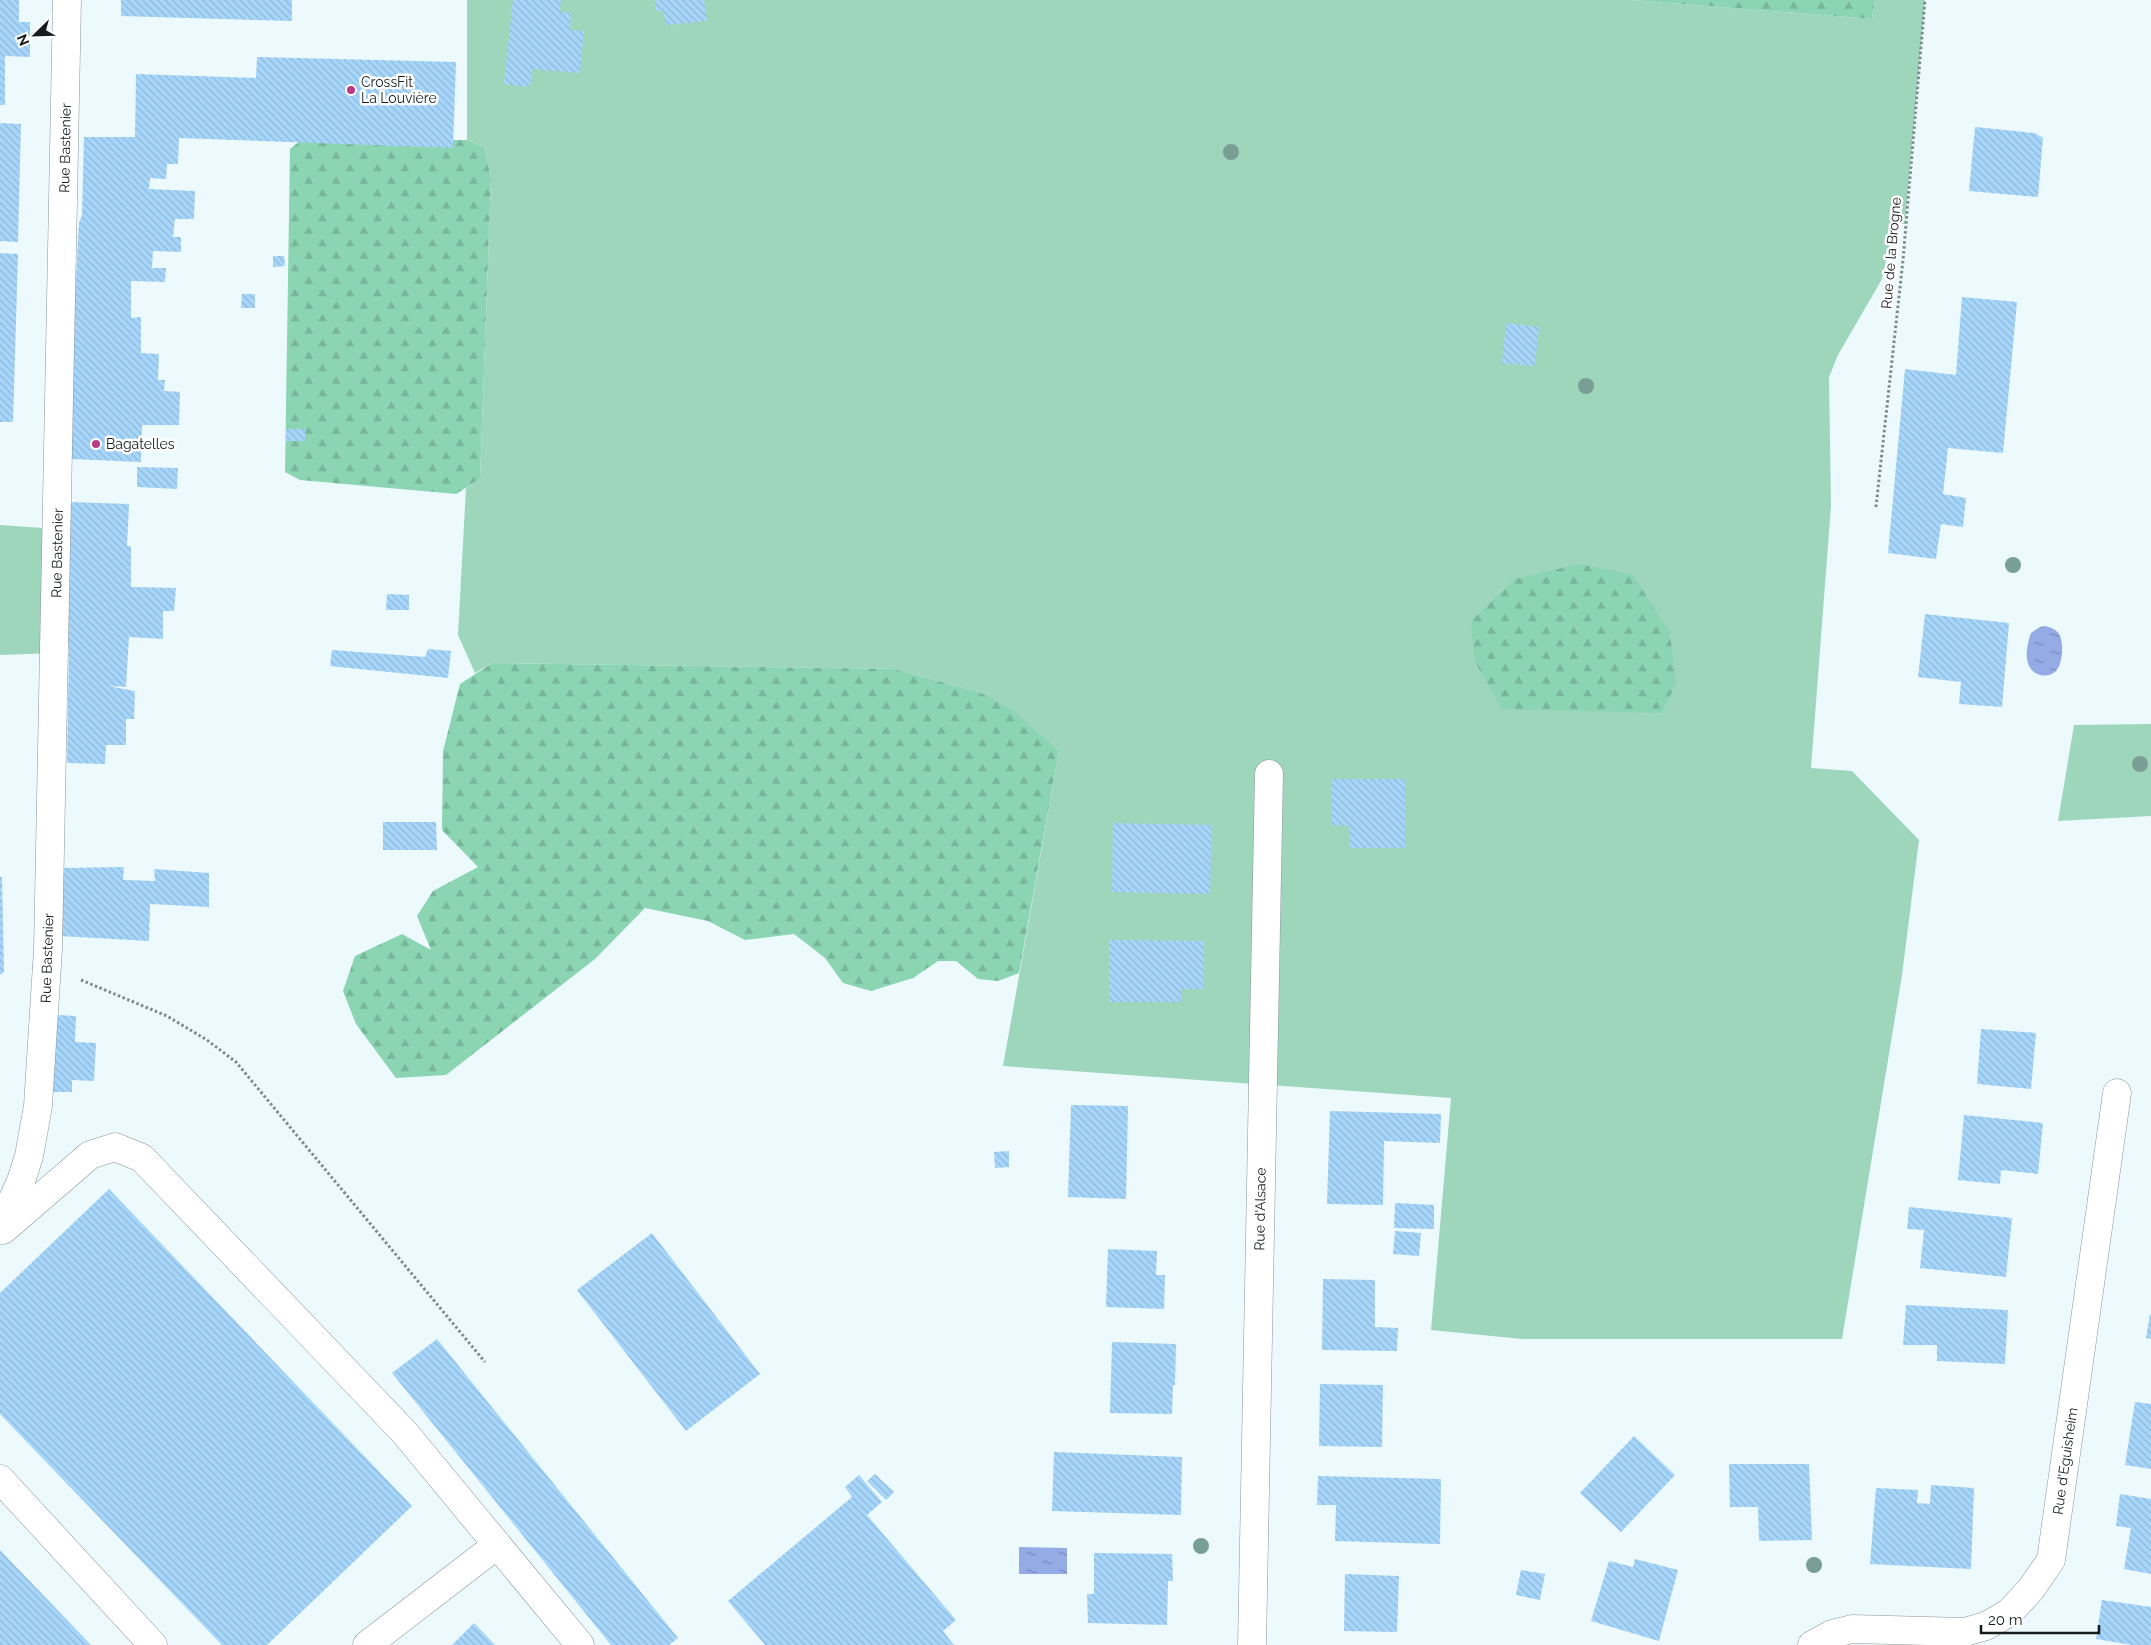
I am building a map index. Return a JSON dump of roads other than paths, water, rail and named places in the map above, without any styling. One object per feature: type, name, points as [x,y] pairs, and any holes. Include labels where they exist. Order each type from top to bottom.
[{"type":"street","name":"Rue Bastenier","points":[[0,1228],[21,1181],[29,1156],[38,1106],[48,966],[67,0]]},
{"type":"street","name":"Rue d'Alsace","points":[[1252,1645],[1269,774]]},
{"type":"street","name":"Rue d'Eguisheim","points":[[1812,1645],[1832,1634],[1852,1629],[1965,1632],[1986,1626],[2010,1612],[2031,1589],[2051,1560],[2117,1093]]},
{"type":"street","points":[[0,1233],[90,1155],[116,1147],[142,1158],[404,1432],[580,1645]]},
{"type":"street","points":[[0,1479],[153,1645]]},
{"type":"street","points":[[367,1645],[497,1544]]},
{"type":"water","points":[[2046,626],[2055,630],[2061,637],[2062,652],[2056,671],[2044,676],[2032,671],[2027,660],[2027,652],[2031,633],[2040,627]]},
{"type":"water","points":[[1019,1547],[1067,1548],[1067,1574],[1019,1574]]},
{"type":"place","name":"CrossFit La Louvière","points":[[351,90]]},
{"type":"place","name":"Bagatelles","points":[[96,444]]}]
